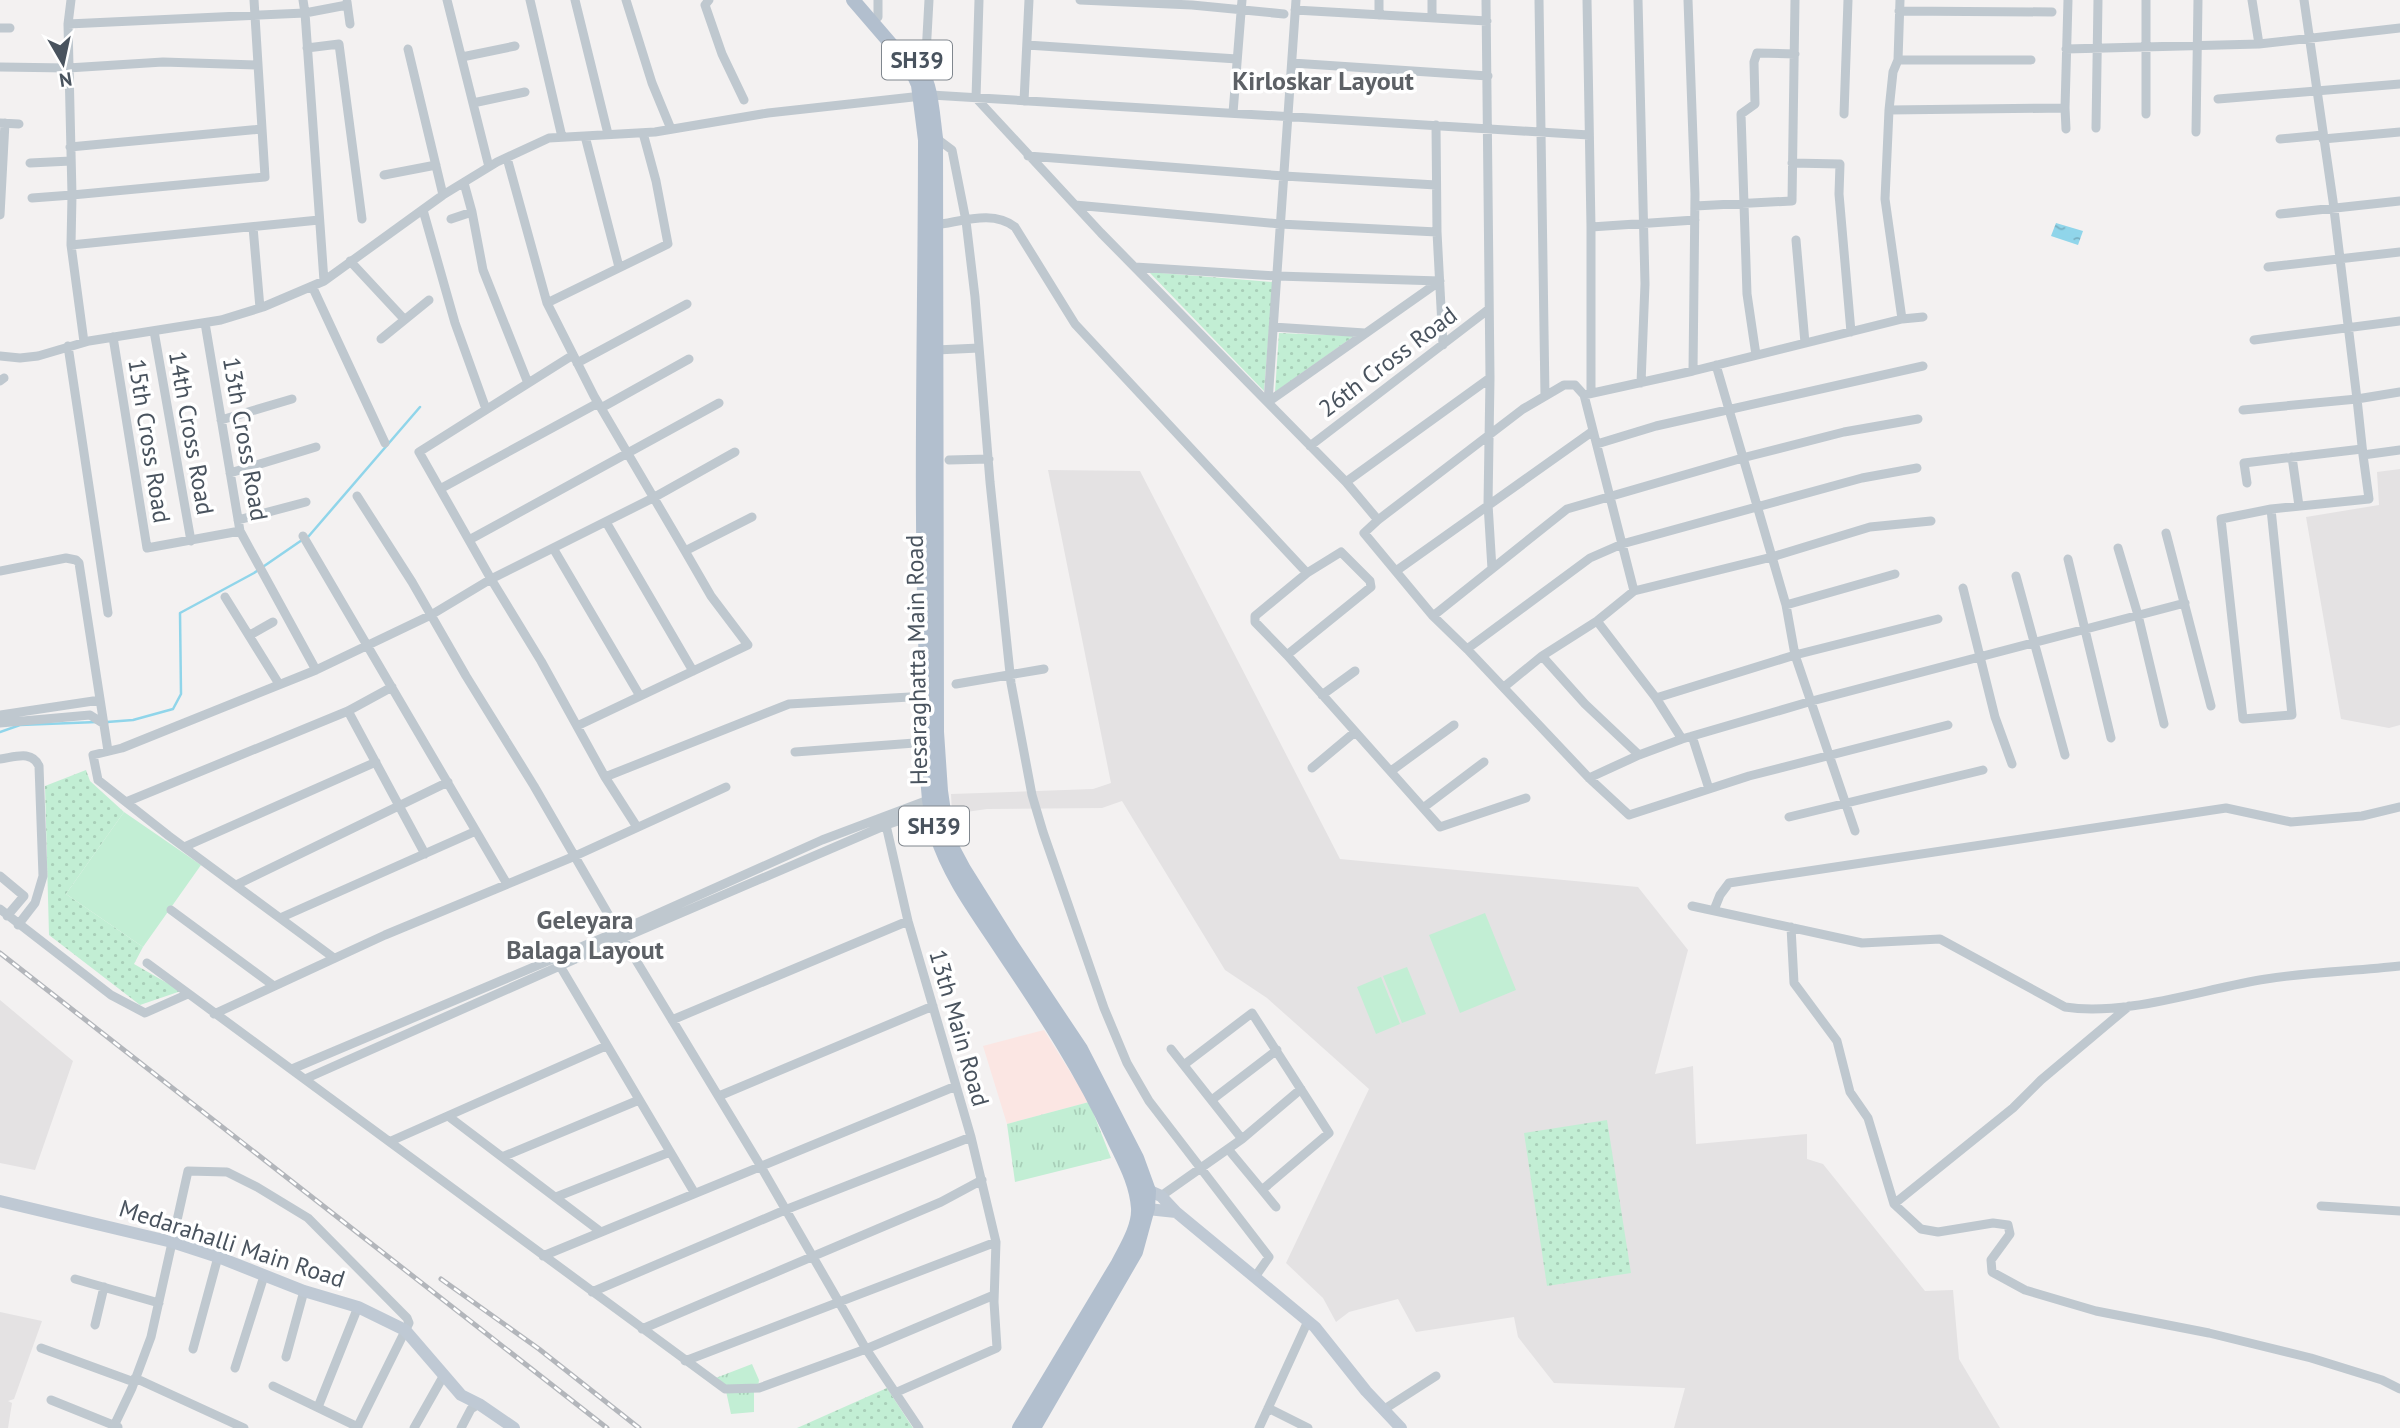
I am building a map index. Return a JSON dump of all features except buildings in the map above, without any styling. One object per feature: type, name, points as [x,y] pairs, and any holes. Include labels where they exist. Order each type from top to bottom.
[{"type":"main road","points":[[853,0],[909,65],[926,96],[931,139]]},
{"type":"main road","name":"SH39","points":[[862,0],[914,57],[925,74],[926,96]]},
{"type":"main road","name":"Hesaraghatta Main Road","points":[[931,139],[936,350],[935,833],[947,863],[966,897],[1060,1038],[1094,1096],[1125,1159],[1143,1208],[1136,1252],[1034,1428]]},
{"type":"main road","name":"Hesaraghatta Main Road","points":[[931,139],[924,632],[928,742],[936,804],[947,839],[1081,1049],[1155,1194],[1143,1208],[1118,1264],[1019,1428]]},
{"type":"street","points":[[71,0],[68,24],[71,244],[84,342]]},
{"type":"street","points":[[32,198],[265,177],[254,0]]},
{"type":"street","points":[[303,0],[324,281]]},
{"type":"street","points":[[447,0],[489,167]]},
{"type":"street","points":[[530,0],[562,137]]},
{"type":"street","points":[[575,0],[608,134]]},
{"type":"street","points":[[626,0],[652,83],[671,130]]},
{"type":"street","points":[[709,0],[705,5],[715,36],[744,100]]},
{"type":"street","points":[[877,17],[878,0]]},
{"type":"street","points":[[925,74],[929,0]]},
{"type":"street","points":[[979,0],[976,98],[1074,205],[1346,482],[1378,520]]},
{"type":"street","points":[[1024,101],[1029,0]]},
{"type":"street","points":[[1080,0],[1241,5],[1284,14]]},
{"type":"street","points":[[1379,15],[1380,0]]},
{"type":"street","points":[[1432,0],[1432,18]]},
{"type":"street","points":[[1486,0],[1490,378],[1488,504],[1492,569]]},
{"type":"street","points":[[1539,0],[1545,396]]},
{"type":"street","points":[[1587,0],[1591,227],[1588,394],[1593,431],[1634,591]]},
{"type":"street","points":[[1638,0],[1645,284],[1642,383]]},
{"type":"street","points":[[1688,0],[1695,205],[1693,371]]},
{"type":"street","points":[[1695,205],[1792,201],[1795,0]]},
{"type":"street","points":[[1844,114],[1848,0]]},
{"type":"street","points":[[1899,0],[1898,60],[1892,72],[1885,199],[1902,319]]},
{"type":"street","points":[[2066,129],[2068,0]]},
{"type":"street","points":[[2096,128],[2098,0]]},
{"type":"street","points":[[2146,0],[2146,114]]},
{"type":"street","points":[[2196,132],[2198,0]]},
{"type":"street","points":[[2252,0],[2259,44]]},
{"type":"street","points":[[2271,509],[2292,715],[2243,719],[2221,519],[2271,509],[2369,499],[2334,208],[2304,0]]},
{"type":"street","points":[[68,24],[304,13],[347,3],[350,24]]},
{"type":"street","points":[[1233,113],[1241,5]]},
{"type":"street","points":[[1268,402],[1296,5],[1379,15],[1487,21]]},
{"type":"street","points":[[1899,11],[2052,12]]},
{"type":"street","points":[[2066,48],[2259,44],[2400,28]]},
{"type":"street","points":[[307,48],[340,44],[362,219]]},
{"type":"street","points":[[1027,45],[1237,59]]},
{"type":"street","points":[[461,57],[514,46]]},
{"type":"street","points":[[408,49],[443,195]]},
{"type":"street","points":[[1756,355],[1747,294],[1741,114],[1755,104],[1754,62],[1757,53],[1795,54]]},
{"type":"street","points":[[1898,60],[2031,60]]},
{"type":"street","points":[[0,67],[68,68],[163,62],[258,65]]},
{"type":"street","points":[[1292,63],[1488,76]]},
{"type":"street","points":[[2218,99],[2400,84]]},
{"type":"street","points":[[473,103],[525,92]]},
{"type":"street","points":[[0,356],[20,358],[84,342],[205,323],[260,308],[324,281],[443,195],[489,167],[549,138],[671,130],[768,113],[926,96],[1589,135]]},
{"type":"street","points":[[1889,110],[2065,108]]},
{"type":"street","points":[[0,215],[2,123],[19,124]]},
{"type":"street","points":[[1436,125],[1437,232],[1443,345]]},
{"type":"street","points":[[70,147],[262,129]]},
{"type":"street","points":[[2280,139],[2400,132]]},
{"type":"street","points":[[547,303],[668,244],[656,181],[643,133]]},
{"type":"street","points":[[585,136],[618,267]]},
{"type":"street","points":[[931,139],[951,150],[966,221],[1010,675],[1032,794],[1104,1008],[1127,1063],[1149,1101],[1269,1257],[1255,1277]]},
{"type":"street","points":[[1028,156],[1436,185]]},
{"type":"street","points":[[508,158],[547,303],[599,405],[653,498],[711,596],[748,645],[577,726]]},
{"type":"street","points":[[30,163],[71,161]]},
{"type":"street","points":[[1792,163],[1840,164],[1839,194],[1851,332]]},
{"type":"street","points":[[384,175],[436,165]]},
{"type":"street","points":[[464,183],[483,270],[528,383]]},
{"type":"street","points":[[2280,214],[2400,201]]},
{"type":"street","points":[[1074,205],[1280,223],[1437,232]]},
{"type":"street","points":[[423,210],[456,323],[486,409]]},
{"type":"street","points":[[451,219],[472,212]]},
{"type":"street","points":[[935,226],[993,217],[1007,220],[1015,227],[1075,324],[1307,573]]},
{"type":"street","points":[[71,244],[319,220]]},
{"type":"street","points":[[1591,227],[1695,220]]},
{"type":"street","points":[[253,227],[260,308]]},
{"type":"street","points":[[1796,240],[1805,343]]},
{"type":"street","points":[[2268,267],[2400,252]]},
{"type":"street","points":[[350,261],[404,319]]},
{"type":"street","points":[[1135,267],[1277,276],[1440,281]]},
{"type":"street","points":[[1268,402],[1440,281]]},
{"type":"street","points":[[312,286],[385,443]]},
{"type":"street","points":[[381,339],[429,300]]},
{"type":"street","points":[[637,827],[419,452],[528,383],[687,304]]},
{"type":"street","name":"26th Cross Road","points":[[1310,446],[1489,309]]},
{"type":"street","points":[[1923,317],[1902,319],[1588,394],[1574,385],[1564,385],[1523,409],[1364,533],[1433,616],[1589,778],[1629,815],[1749,776],[1948,725]]},
{"type":"street","points":[[2254,340],[2400,321]]},
{"type":"street","name":"13th Cross Road","points":[[205,323],[239,526],[316,670]]},
{"type":"street","points":[[1273,327],[1365,333]]},
{"type":"street","name":"14th Cross Road","points":[[154,331],[191,541]]},
{"type":"street","name":"15th Cross Road","points":[[113,337],[148,548],[191,541]]},
{"type":"street","points":[[68,346],[108,613]]},
{"type":"street","points":[[936,350],[979,348]]},
{"type":"street","points":[[440,489],[689,359]]},
{"type":"street","points":[[1716,365],[1786,605],[1795,655],[1855,831]]},
{"type":"street","points":[[1597,444],[1656,426],[1923,366]]},
{"type":"street","points":[[1346,482],[1490,378]]},
{"type":"street","points":[[2243,410],[2400,392]]},
{"type":"street","points":[[221,421],[292,399]]},
{"type":"street","points":[[469,540],[719,402]]},
{"type":"street","points":[[1433,616],[1567,509],[1742,458],[1844,432],[1918,419]]},
{"type":"street","points":[[1396,571],[1593,431]]},
{"type":"street","points":[[230,473],[316,447]]},
{"type":"street","points":[[2247,483],[2244,463],[2400,450]]},
{"type":"street","points":[[334,958],[98,780],[93,755],[122,748],[316,670],[431,615],[491,579],[653,498],[735,452]]},
{"type":"street","points":[[2292,457],[2299,506]]},
{"type":"street","points":[[949,460],[989,459]]},
{"type":"street","points":[[1467,649],[1590,558],[1622,544],[1862,478],[1917,468]]},
{"type":"street","points":[[357,496],[719,1096],[866,1349],[919,1428]]},
{"type":"street","points":[[191,541],[306,502]]},
{"type":"street","points":[[685,551],[752,517]]},
{"type":"street","points":[[606,522],[693,671]]},
{"type":"street","points":[[1504,687],[1542,656],[1597,621],[1634,591],[1772,557],[1870,527],[1931,522]]},
{"type":"street","points":[[2166,533],[2211,706]]},
{"type":"street","points":[[303,536],[508,884]]},
{"type":"street","points":[[553,548],[640,696]]},
{"type":"street","points":[[2118,548],[2138,615],[2164,724]]},
{"type":"street","points":[[1287,655],[1371,587],[1370,581],[1340,552],[1307,573],[1254,618],[1255,622],[1438,825],[1443,828],[1527,798]]},
{"type":"street","points":[[0,571],[66,558],[79,563],[108,751]]},
{"type":"street","points":[[2068,559],[2111,738]]},
{"type":"street","points":[[1786,605],[1895,574]]},
{"type":"street","points":[[2016,576],[2064,755]]},
{"type":"street","points":[[1962,589],[1995,717],[2012,764]]},
{"type":"street","points":[[225,597],[279,684]]},
{"type":"street","points":[[1589,778],[1639,755],[1692,736],[1812,701],[2185,603]]},
{"type":"street","points":[[1656,698],[1795,655],[1938,619]]},
{"type":"street","points":[[1597,621],[1656,698],[1682,739]]},
{"type":"street","points":[[250,635],[273,622]]},
{"type":"street","points":[[1542,656],[1585,704],[1639,755]]},
{"type":"street","points":[[956,684],[1044,669]]},
{"type":"street","points":[[1322,695],[1355,671]]},
{"type":"street","points":[[126,802],[348,710],[392,687]]},
{"type":"street","points":[[606,777],[789,704],[928,696]]},
{"type":"street","points":[[0,715],[100,700]]},
{"type":"street","points":[[348,710],[425,854]]},
{"type":"street","points":[[0,723],[90,715],[104,724]]},
{"type":"street","points":[[1391,771],[1454,725]]},
{"type":"street","points":[[1312,768],[1355,732]]},
{"type":"street","points":[[1692,736],[1709,789]]},
{"type":"street","points":[[795,751],[928,742]]},
{"type":"street","points":[[0,759],[31,755],[36,758],[39,766],[43,876],[35,903],[18,925]]},
{"type":"street","points":[[184,847],[376,762]]},
{"type":"street","points":[[1423,808],[1484,762]]},
{"type":"street","points":[[1788,817],[1983,770]]},
{"type":"street","points":[[236,885],[448,782]]},
{"type":"street","points":[[214,1014],[334,958],[575,856],[726,787]]},
{"type":"street","points":[[292,1069],[936,804]]},
{"type":"street","points":[[305,1079],[560,966],[822,839],[936,804]]},
{"type":"street","points":[[1714,910],[1720,895],[1730,883],[2226,808],[2291,822],[2362,816],[2400,807]]},
{"type":"street","name":"13th Main Road","points":[[886,825],[908,921],[971,1137],[996,1242],[997,1348],[897,1392]]},
{"type":"street","points":[[280,918],[477,831]]},
{"type":"street","points":[[0,876],[35,903]]},
{"type":"street","points":[[24,896],[4,913],[111,995],[145,1013],[188,994]]},
{"type":"street","points":[[1692,906],[1862,943],[1940,939],[2065,1007],[2075,1009],[2129,1006],[2267,979],[2400,966]]},
{"type":"street","points":[[171,910],[274,986]]},
{"type":"street","points":[[673,1020],[908,921]]},
{"type":"street","points":[[1791,927],[1794,983],[1838,1041],[1850,1092],[1868,1118],[1894,1204],[1921,1230],[1938,1232],[1993,1223],[2008,1225],[2010,1234],[1990,1260],[1992,1272],[2025,1290],[2096,1311],[2209,1333],[2311,1358],[2382,1380],[2400,1389]]},
{"type":"street","points":[[147,963],[725,1389],[759,1388],[866,1349],[995,1295]]},
{"type":"street","points":[[560,966],[694,1192]]},
{"type":"street","points":[[719,1096],[933,1006]]},
{"type":"street","points":[[1894,1204],[2013,1108],[2041,1080],[2129,1006]]},
{"type":"street","points":[[1185,1064],[1252,1013],[1278,1050],[1329,1133],[1262,1189]]},
{"type":"street","points":[[391,1141],[606,1046]]},
{"type":"street","points":[[1171,1049],[1242,1139]]},
{"type":"street","points":[[1213,1100],[1278,1050]]},
{"type":"street","points":[[543,1256],[956,1086]]},
{"type":"street","points":[[1155,1194],[1201,1168],[1242,1139],[1301,1089]]},
{"type":"street","points":[[502,1157],[639,1100]]},
{"type":"street","points":[[448,1116],[601,1232]]},
{"type":"street","points":[[592,1292],[785,1210],[971,1137]]},
{"type":"street","points":[[1228,1149],[1276,1206]]},
{"type":"street","points":[[556,1197],[670,1152]]},
{"type":"street","points":[[51,1400],[115,1427],[151,1337],[188,1171],[226,1172],[308,1218],[409,1323],[358,1427],[273,1386]]},
{"type":"street","points":[[642,1329],[941,1202],[982,1180]]},
{"type":"street","points":[[1134,1184],[1155,1194],[1308,1321],[1401,1428]]},
{"type":"street","name":"Medarahalli Main Road","points":[[0,1200],[172,1242],[304,1291],[358,1307],[405,1330]]},
{"type":"street","points":[[2321,1206],[2400,1211]]},
{"type":"street","points":[[1143,1208],[1176,1212]]},
{"type":"street","points":[[685,1361],[996,1242]]},
{"type":"street","points":[[193,1349],[218,1257]]},
{"type":"street","points":[[235,1368],[264,1276]]},
{"type":"street","points":[[75,1279],[159,1303]]},
{"type":"street","points":[[95,1325],[104,1287]]},
{"type":"street","points":[[286,1357],[304,1291]]},
{"type":"street","points":[[318,1407],[358,1307]]},
{"type":"street","points":[[1259,1428],[1308,1321]]},
{"type":"street","points":[[405,1330],[461,1395],[514,1428]]},
{"type":"street","points":[[41,1348],[135,1380],[244,1428]]},
{"type":"street","points":[[414,1428],[444,1375]]},
{"type":"street","points":[[1383,1410],[1436,1376]]},
{"type":"street","points":[[461,1428],[471,1409],[479,1404]]},
{"type":"street","points":[[1268,1408],[1308,1428]]},
{"type":"shaded area","points":[[2400,469],[2400,725],[2389,728],[2341,719],[2306,517],[2379,505],[2377,472]]},
{"type":"shaded area","points":[[1048,470],[1140,471],[1340,859],[1638,887],[1688,950],[1655,1074],[1693,1066],[1696,1144],[1807,1134],[1807,1159],[1823,1164],[1925,1291],[1953,1290],[1959,1359],[2000,1428],[1674,1428],[1685,1388],[1554,1383],[1518,1337],[1514,1317],[1416,1332],[1398,1299],[1349,1312],[1336,1322],[1323,1298],[1286,1263],[1369,1089],[1267,998],[1225,970],[1122,801],[1102,808],[987,809],[952,814],[951,794],[1093,789],[1111,783]]},
{"type":"shaded area","points":[[0,1000],[73,1061],[35,1170],[0,1163]]},
{"type":"shaded area","points":[[1044,1030],[1089,1102],[1007,1124],[983,1046]]},
{"type":"shaded area","points":[[0,1312],[42,1321],[14,1399],[8,1401],[12,1403],[8,1428],[0,1428]]},
{"type":"green space","points":[[1149,272],[1273,282],[1264,391]]},
{"type":"green space","points":[[1279,333],[1354,336],[1275,392]]},
{"type":"green space","points":[[86,770],[90,781],[124,812],[66,894],[143,947],[134,964],[181,991],[140,1005],[49,935],[45,786]]},
{"type":"green space","points":[[124,812],[201,865],[143,947],[66,894]]},
{"type":"green space","points":[[1485,913],[1516,990],[1460,1013],[1429,935]]},
{"type":"green space","points":[[1407,967],[1426,1014],[1402,1023],[1383,976]]},
{"type":"green space","points":[[1381,977],[1400,1024],[1376,1034],[1357,987]]},
{"type":"green space","points":[[1089,1102],[1111,1158],[1015,1182],[1007,1124]]},
{"type":"green space","points":[[1607,1120],[1631,1273],[1547,1286],[1524,1133]]},
{"type":"green space","points":[[752,1364],[759,1380],[758,1387],[726,1387],[713,1379]]},
{"type":"green space","points":[[887,1388],[913,1428],[797,1428]]},
{"type":"green space","points":[[726,1391],[754,1391],[754,1412],[731,1414]]},
{"type":"water","points":[[2056,223],[2083,231],[2078,245],[2051,236]]},
{"type":"waterway","points":[[308,537],[420,407]]},
{"type":"waterway","points":[[107,722],[133,720],[173,709],[181,694],[180,613],[254,573],[302,540]]},
{"type":"waterway","points":[[0,732],[20,725],[97,722]]},
{"type":"railway","points":[[0,953],[607,1428]]},
{"type":"railway","points":[[441,1279],[539,1349],[639,1428]]},
{"type":"district","name":"Kirloskar Layout","points":[[1323,81]]},
{"type":"district","name":"Geleyara Balaga Layout","points":[[585,934]]}]
